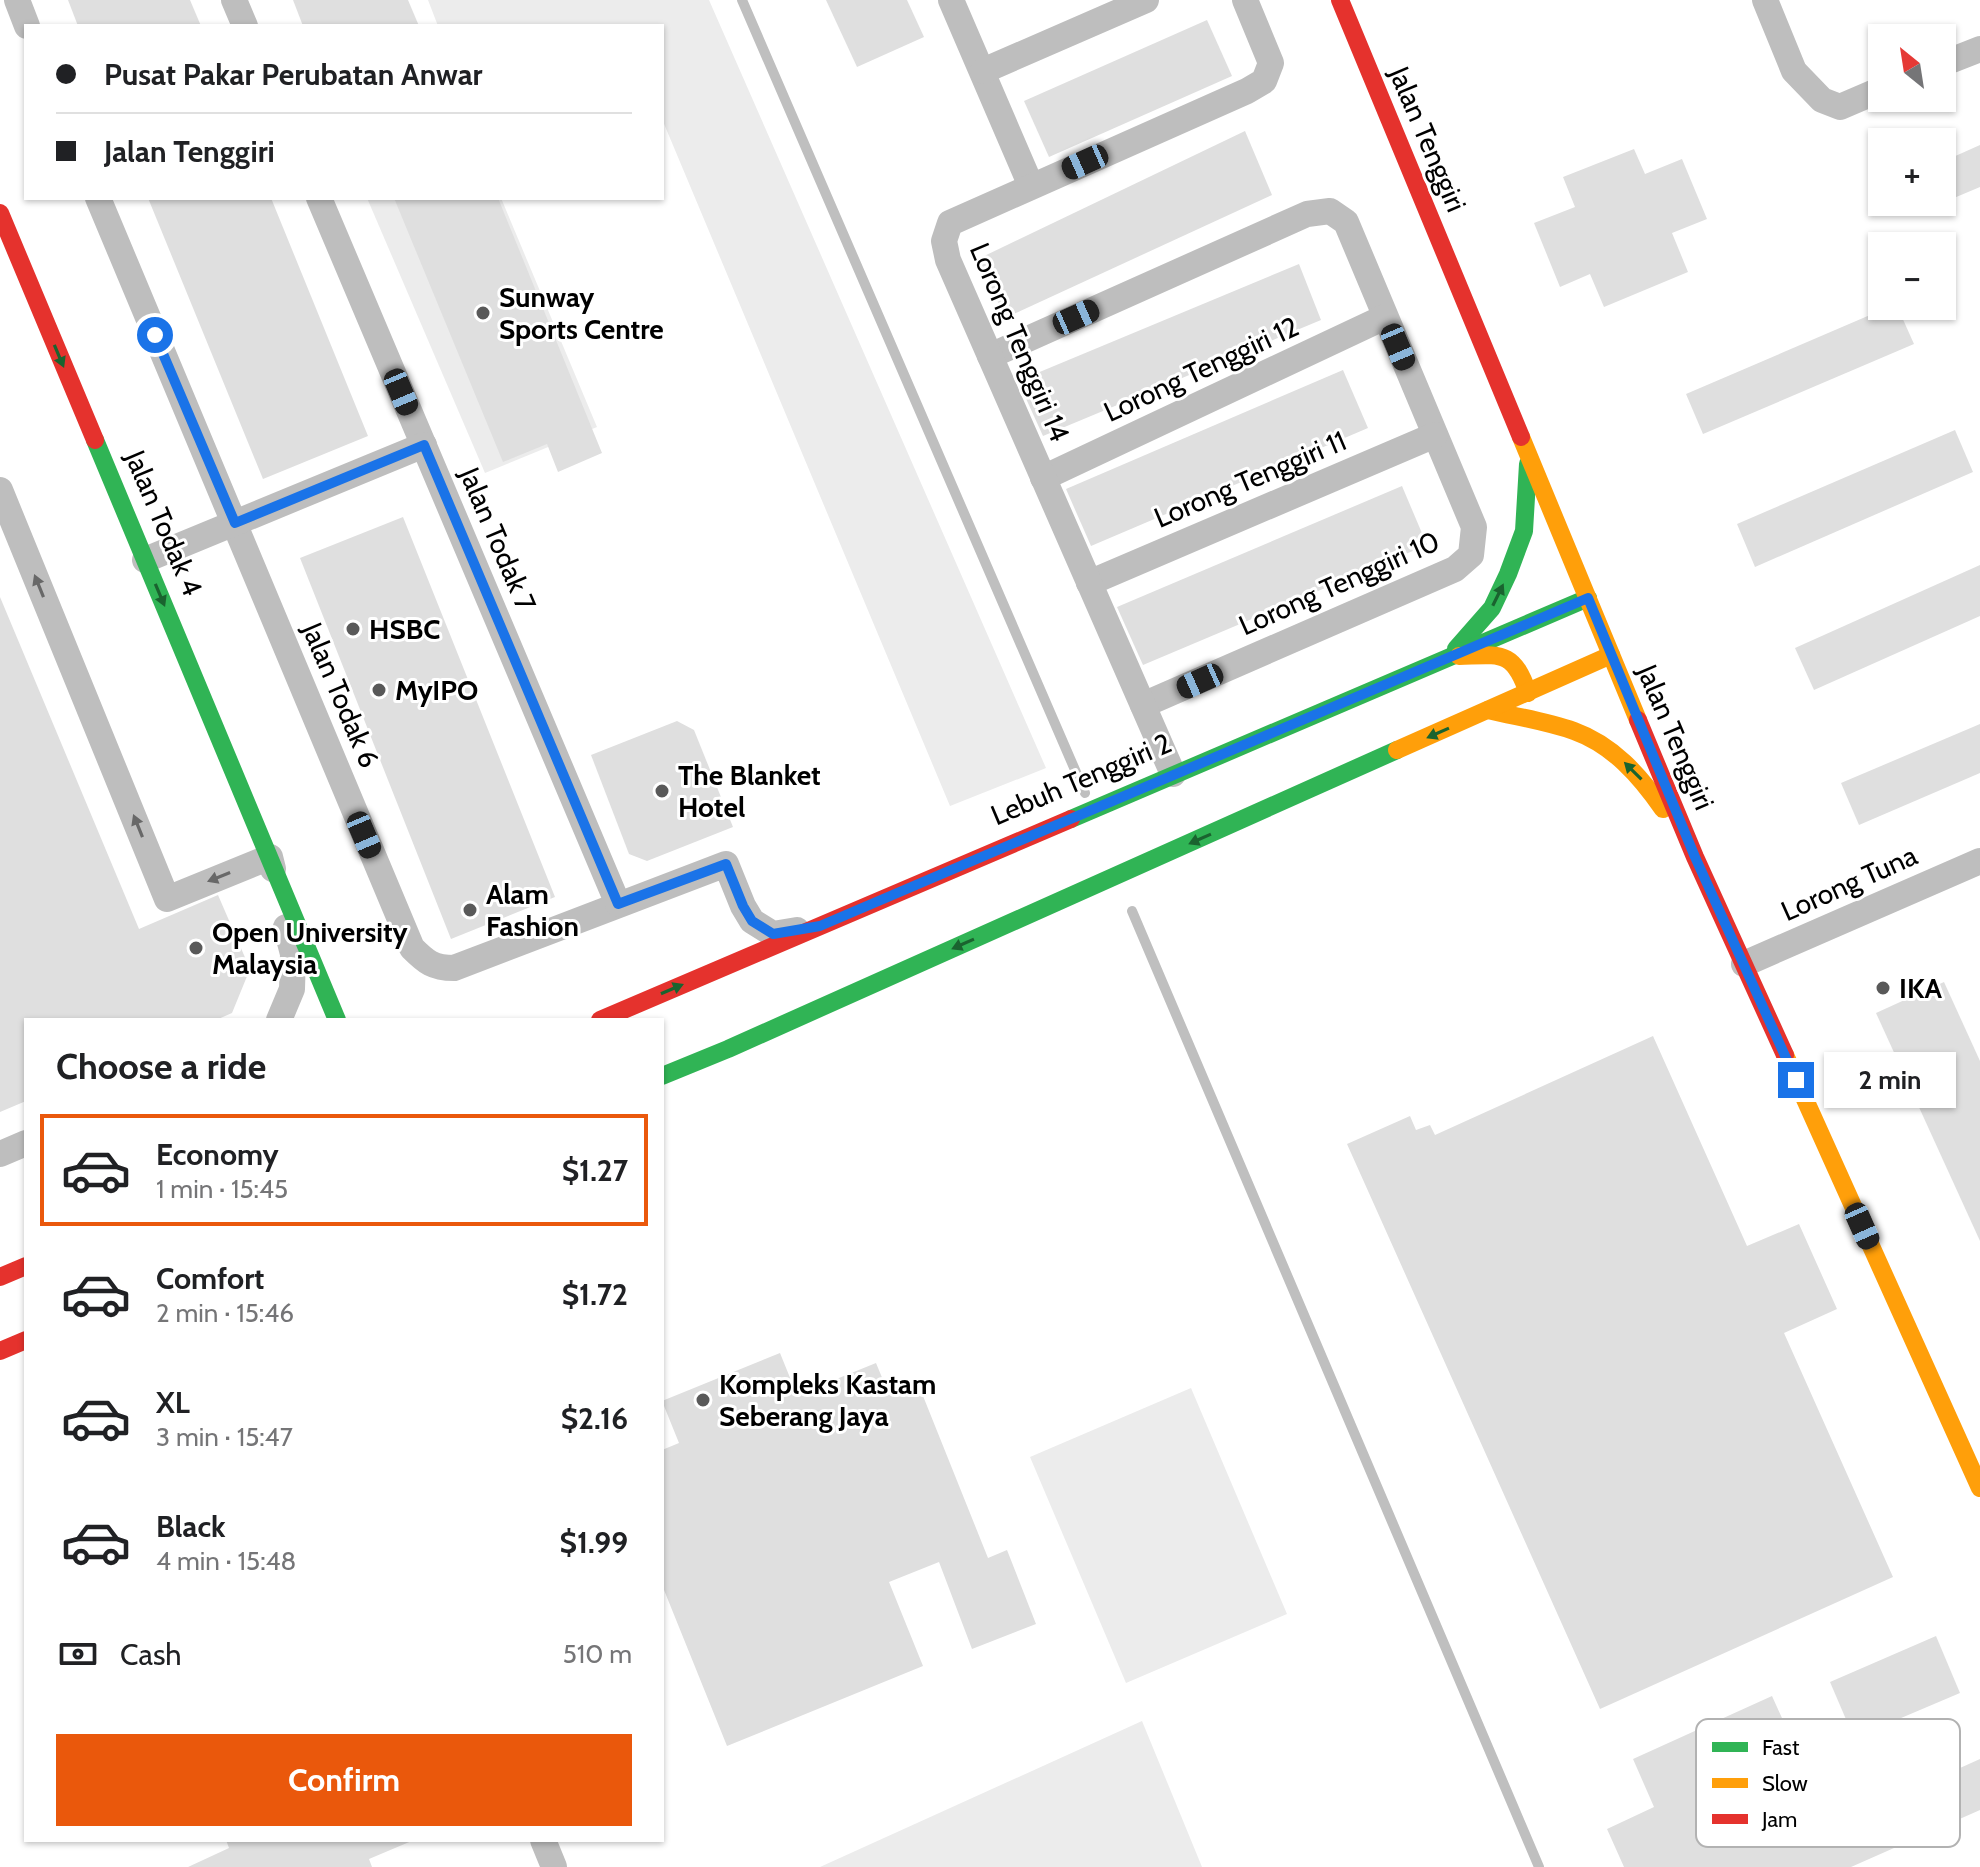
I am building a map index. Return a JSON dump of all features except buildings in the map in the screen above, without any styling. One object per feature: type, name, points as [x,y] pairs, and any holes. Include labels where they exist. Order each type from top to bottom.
[{"type":"street","points":[[17,0],[26,24]]},
{"type":"street","points":[[234,0],[244,24]]},
{"type":"street","points":[[951,0],[1031,186]]},
{"type":"street","points":[[983,71],[1115,6],[1146,0]]},
{"type":"street","name":"Lorong Tenggiri 14","points":[[1173,774],[948,260],[944,241],[950,223],[1264,81],[1271,63],[1245,0]]},
{"type":"street","name":"Jalan Tenggiri","points":[[1340,0],[1695,857],[1980,1488]]},
{"type":"street","points":[[1765,0],[1794,71],[1822,100],[1840,107],[1868,95]]},
{"type":"street","points":[[1956,58],[1980,49]]},
{"type":"street","name":"Jalan Todak 6","points":[[99,200],[412,948],[427,962],[442,968],[454,968],[726,864],[752,921],[773,934],[820,926]]},
{"type":"street","name":"Jalan Todak 7","points":[[320,200],[618,904]]},
{"type":"street","points":[[990,356],[1307,214],[1330,211],[1346,222],[1435,435]]},
{"type":"street","name":"Jalan Todak 4","points":[[0,215],[325,990],[345,1018]]},
{"type":"street","name":"Lorong Tenggiri 12","points":[[1043,478],[1385,317]]},
{"type":"street","name":"Lorong Tenggiri 10","points":[[1143,705],[1455,569],[1471,555],[1474,527],[1435,435]]},
{"type":"street","name":"Lorong Tenggiri 11","points":[[1089,583],[1435,435]]},
{"type":"street","points":[[145,560],[424,445]]},
{"type":"street","points":[[1450,656],[1492,608],[1508,574],[1524,531],[1529,455]]},
{"type":"street","points":[[0,490],[167,899],[270,857],[293,954],[292,989],[280,1018]]},
{"type":"street","name":"Lebuh Tenggiri 2","points":[[605,1018],[1588,598]]},
{"type":"street","points":[[664,1075],[1611,655]]},
{"type":"street","points":[[1450,656],[1505,657],[1519,669],[1528,693]]},
{"type":"street","points":[[1488,710],[1576,732],[1614,753],[1648,787],[1695,857]]},
{"type":"street","name":"Lorong Tuna","points":[[1744,964],[1978,867]]},
{"type":"street","points":[[664,1068],[728,1049]]},
{"type":"street","points":[[0,1154],[24,1144]]},
{"type":"street","points":[[0,1277],[24,1267]]},
{"type":"street","points":[[0,1351],[24,1341]]},
{"type":"street","points":[[544,1842],[554,1867]]},
{"type":"shaded area","points":[[428,0],[709,0],[1046,768],[950,806],[664,124],[664,24],[437,24]]},
{"type":"shaded area","name":"Sunway Sports Centre","points":[[368,200],[502,200],[597,427],[485,473]]},
{"type":"shaded area","points":[[1191,1388],[1287,1614],[1126,1683],[1030,1457]]},
{"type":"shaded area","points":[[1142,1721],[1202,1867],[820,1867]]},
{"type":"waterway","points":[[742,0],[1085,793]]},
{"type":"waterway","points":[[1132,911],[1539,1867]]},
{"type":"traffic: fast","points":[[95,440],[336,1018]]},
{"type":"traffic: fast","points":[[1456,649],[1492,608],[1508,574],[1524,531],[1528,464]]},
{"type":"traffic: fast","points":[[1071,819],[1588,598]]},
{"type":"traffic: fast","points":[[664,1075],[1397,750]]},
{"type":"traffic: slow","points":[[1521,437],[1638,720]]},
{"type":"traffic: slow","points":[[1397,750],[1611,655]]},
{"type":"traffic: slow","points":[[1459,656],[1503,658],[1517,669],[1528,693]]},
{"type":"traffic: slow","points":[[1488,710],[1553,724],[1601,744],[1645,785],[1663,809]]},
{"type":"traffic: slow","points":[[1785,1055],[1980,1488]]},
{"type":"traffic: jam","points":[[1340,0],[1521,437]]},
{"type":"traffic: jam","points":[[0,213],[95,440]]},
{"type":"traffic: jam","points":[[1638,720],[1695,857],[1785,1055]]},
{"type":"traffic: jam","points":[[605,1018],[1071,819]]},
{"type":"traffic: jam","points":[[0,1277],[24,1267]]},
{"type":"traffic: jam","points":[[0,1351],[24,1341]]},
{"type":"place","name":"Sunway Sports Centre","points":[[483,313]]},
{"type":"place","name":"HSBC","points":[[353,629]]},
{"type":"place","name":"MyIPO","points":[[379,690]]},
{"type":"place","name":"The Blanket Hotel","points":[[662,791]]},
{"type":"place","name":"Alam Fashion","points":[[470,910]]},
{"type":"place","name":"Open University Malaysia","points":[[196,948]]},
{"type":"place","name":"IKA","points":[[1883,988]]},
{"type":"place","name":"Kompleks Kastam Seberang Jaya","points":[[703,1400]]},
{"type":"route","points":[[155,335],[235,523],[424,445],[618,904],[726,864],[752,921],[773,934],[820,926],[1588,598],[1695,857],[1796,1080]]}]
